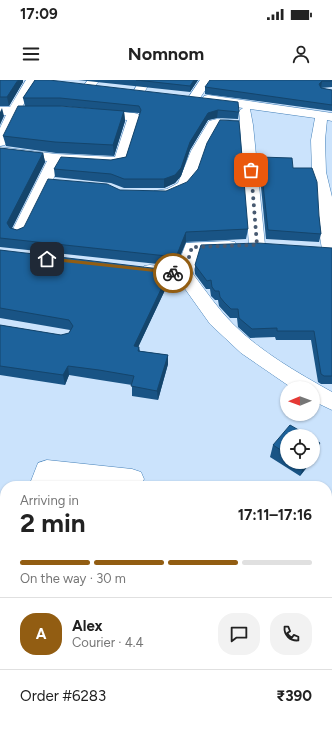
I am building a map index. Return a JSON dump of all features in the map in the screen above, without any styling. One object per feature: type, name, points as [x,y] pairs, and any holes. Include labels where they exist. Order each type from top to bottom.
[{"type":"street","points":[[0,142],[14,111],[32,80],[46,81]]},
{"type":"street","points":[[125,90],[144,92],[146,80]]},
{"type":"street","points":[[194,98],[206,80]]},
{"type":"street","points":[[74,84],[95,85]]},
{"type":"street","points":[[84,98],[95,85]]},
{"type":"street","points":[[179,96],[327,116],[318,140],[319,172],[324,190],[326,249]]},
{"type":"street","points":[[184,274],[192,247],[264,246],[245,104]]},
{"type":"street","points":[[0,112],[61,111]]},
{"type":"street","points":[[0,151],[56,158],[112,162],[121,160],[134,117],[82,112]]},
{"type":"street","points":[[144,193],[166,194],[186,183],[198,151],[214,124],[247,125]]},
{"type":"street","points":[[19,233],[56,158]]},
{"type":"street","points":[[45,182],[59,184]]},
{"type":"street","points":[[136,269],[184,274],[217,319],[237,338],[269,364],[297,381]]},
{"type":"street","points":[[320,395],[332,402]]},
{"type":"street","points":[[43,481],[46,470],[132,479]]},
{"type":"building","points":[[0,80],[18,80],[7,97],[0,97]]},
{"type":"building","points":[[35,80],[49,80],[238,102],[239,112],[218,110],[208,113],[190,142],[181,168],[175,175],[164,179],[124,179],[111,174],[54,169],[61,157],[111,160],[126,157],[141,110],[139,106],[60,98],[23,98]]},
{"type":"building","points":[[136,80],[194,80],[190,86]]},
{"type":"building","points":[[210,80],[332,80],[322,81],[319,84],[321,88],[332,90],[332,105],[205,87]]},
{"type":"building","points":[[18,106],[60,106],[124,111],[113,145],[55,142],[3,136]]},
{"type":"building","points":[[220,120],[239,121],[248,229],[186,232],[176,257],[0,238],[0,148],[43,153],[7,223],[10,228],[17,230],[24,227],[48,179],[107,184],[120,190],[166,191],[187,182],[198,169],[207,143]]},
{"type":"building","points":[[260,157],[292,158],[293,168],[312,168],[317,182],[321,234],[268,230]]},
{"type":"building","points":[[258,243],[332,248],[332,376],[324,376],[321,374],[314,331],[277,331],[277,328],[252,329],[239,318],[238,309],[231,309],[224,302],[220,297],[219,291],[215,291],[212,287],[211,280],[207,281],[195,265],[201,245]]},
{"type":"building","points":[[0,250],[177,271],[184,280],[165,281],[134,346],[139,347],[138,351],[168,355],[157,391],[131,386],[134,376],[99,370],[68,366],[63,375],[0,366],[0,325],[61,335],[69,333],[73,326],[69,320],[0,308]]},
{"type":"building","points":[[290,425],[297,429],[287,429]]},
{"type":"building","points":[[280,437],[280,450],[273,445]]},
{"type":"way so far","points":[[173,273],[184,274],[192,247],[257,245],[251,170]]},
{"type":"route","points":[[47,259],[173,273]]}]
